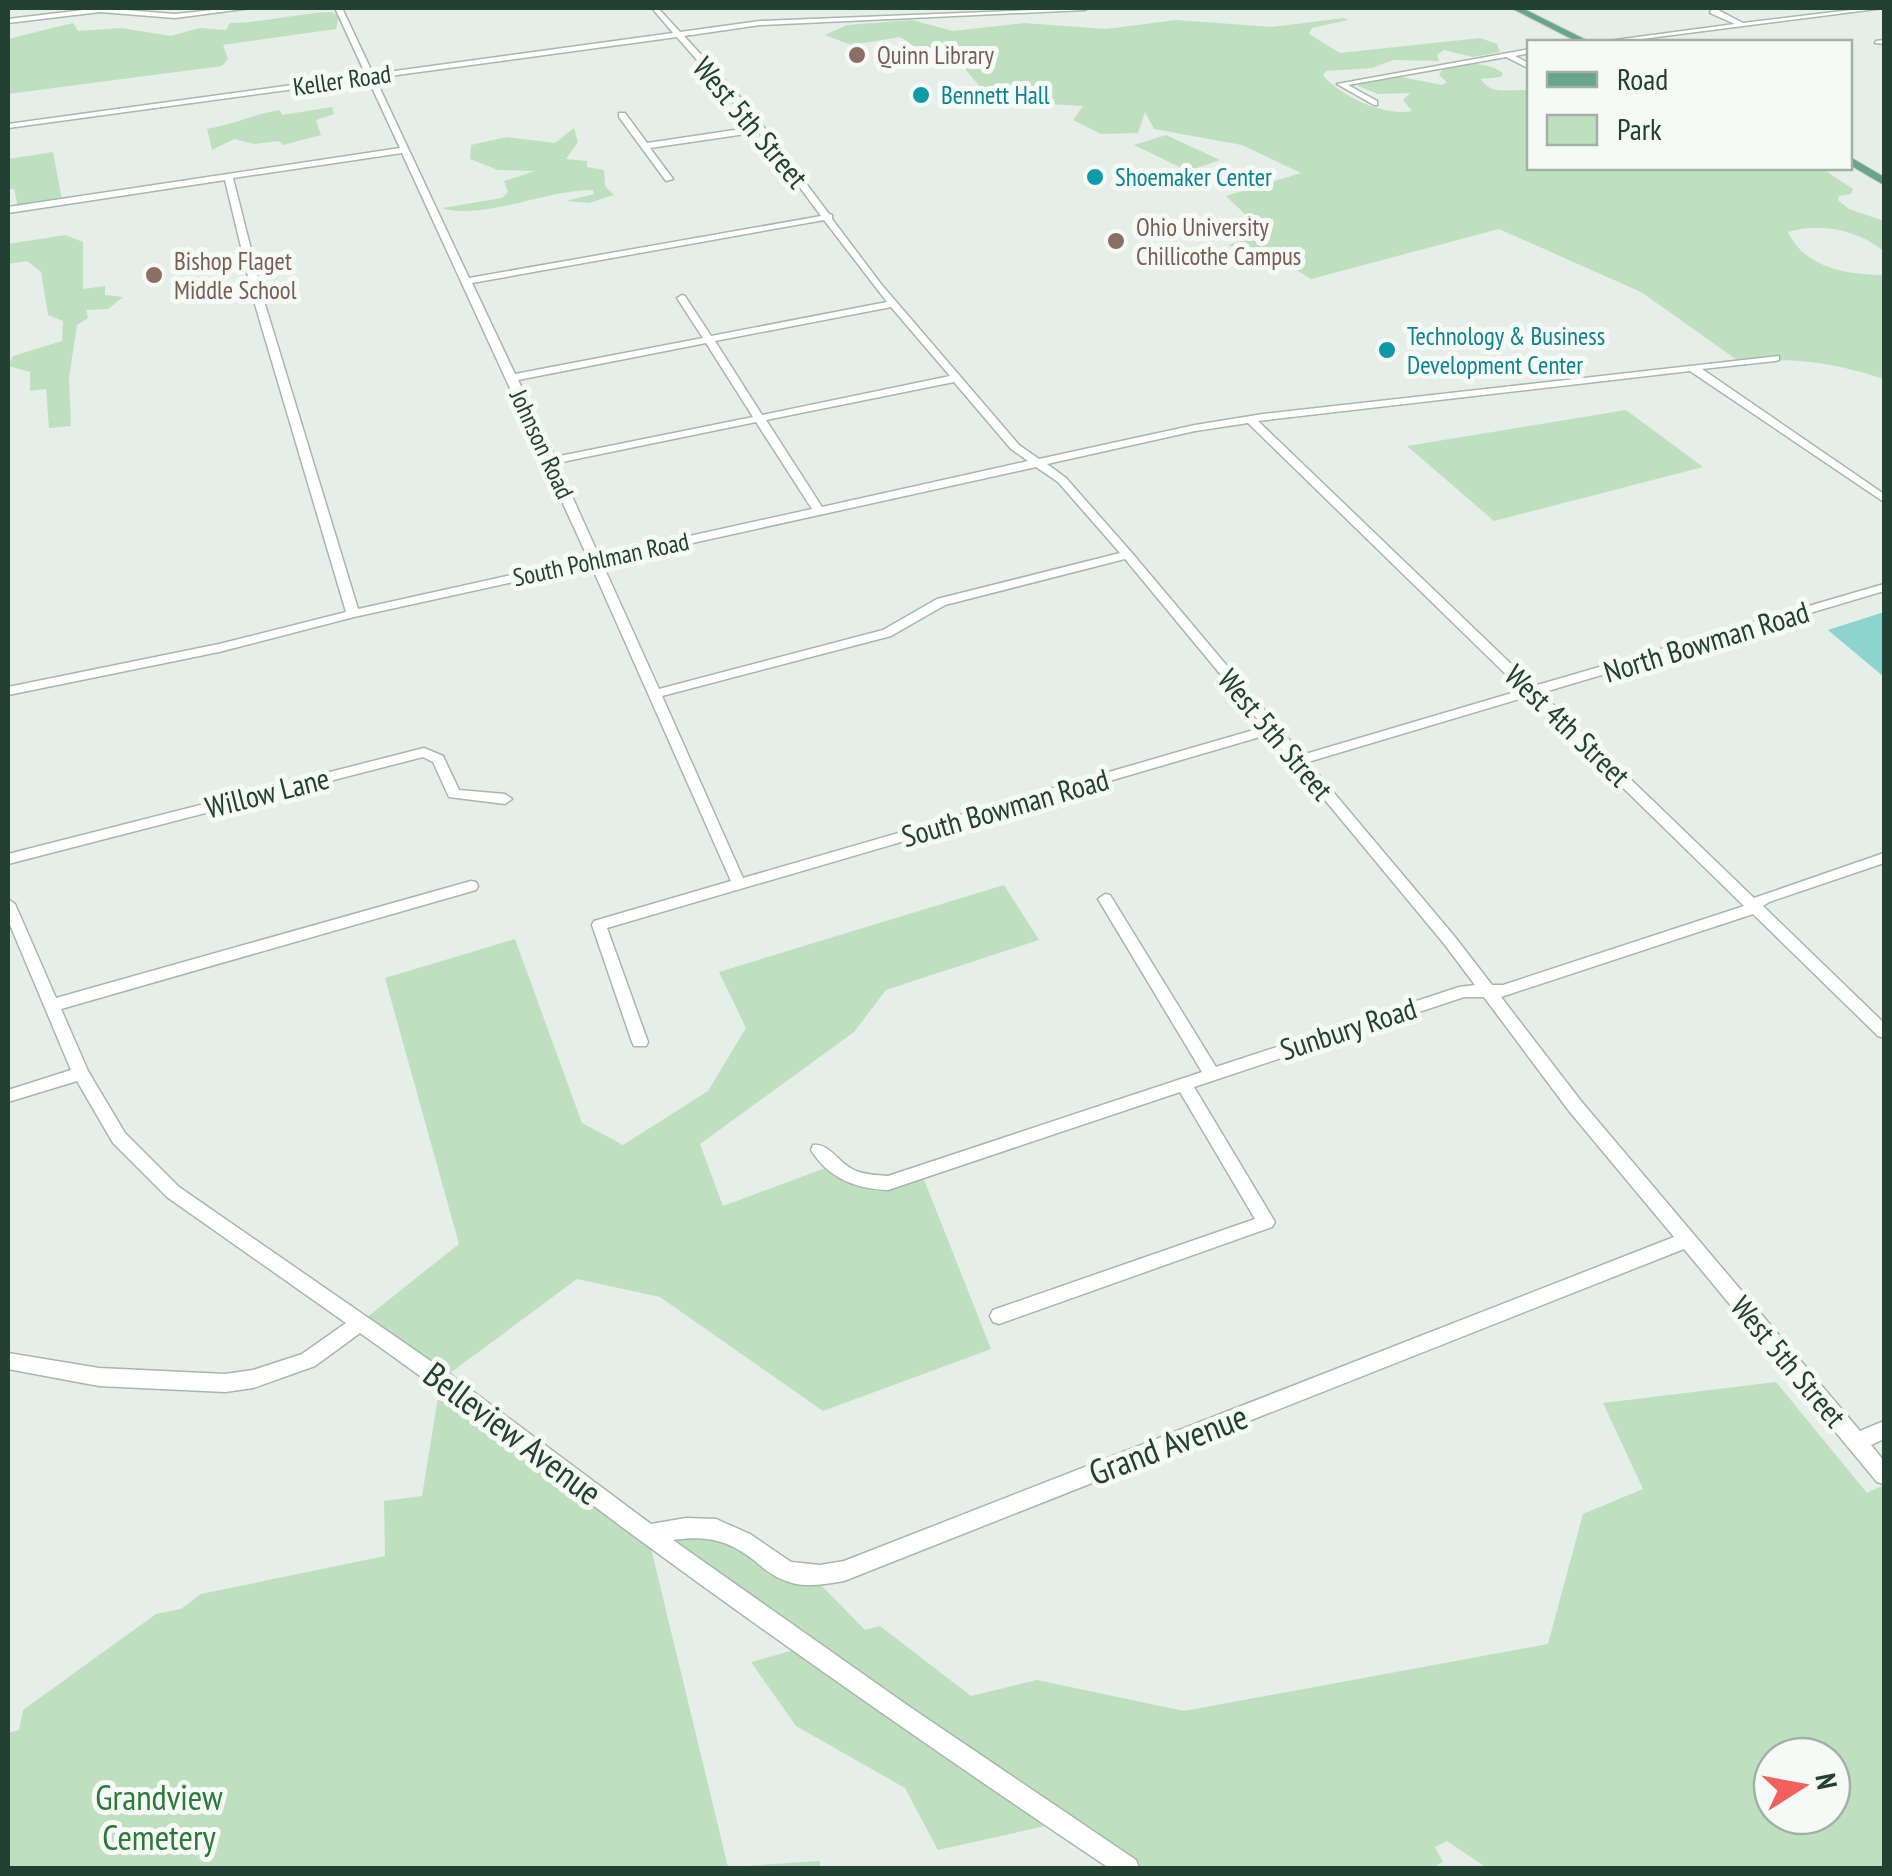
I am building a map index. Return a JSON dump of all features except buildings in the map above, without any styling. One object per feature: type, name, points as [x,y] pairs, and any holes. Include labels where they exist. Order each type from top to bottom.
[{"type":"main road","points":[[1516,8],[1581,40]]},
{"type":"main road","points":[[1852,161],[1884,182]]},
{"type":"street","points":[[8,21],[101,9],[175,16],[248,8]]},
{"type":"street","name":"Johnson Road","points":[[338,8],[551,460],[739,884]]},
{"type":"street","name":"West 5th Street","points":[[655,8],[761,129],[893,304],[1016,447],[1062,480],[1128,555],[1450,941],[1554,1079],[1884,1476]]},
{"type":"street","name":"Keller Road","points":[[8,126],[803,19],[1085,8]]},
{"type":"street","points":[[1716,8],[1713,11],[1744,24]]},
{"type":"street","points":[[1620,40],[1880,8]]},
{"type":"street","points":[[1374,103],[1341,84],[1527,52]]},
{"type":"street","points":[[1507,55],[1527,65]]},
{"type":"street","points":[[622,115],[669,179]]},
{"type":"street","points":[[644,146],[761,129]]},
{"type":"street","points":[[8,210],[404,150]]},
{"type":"street","points":[[228,178],[260,302],[353,614]]},
{"type":"street","points":[[466,281],[829,216]]},
{"type":"street","points":[[682,298],[818,512]]},
{"type":"street","points":[[511,378],[893,304]]},
{"type":"street","name":"South Pohlman Road","points":[[8,691],[219,648],[353,614],[1195,428],[1775,358]]},
{"type":"street","points":[[1693,368],[1884,498]]},
{"type":"street","points":[[551,460],[957,378]]},
{"type":"street","name":"West 4th Street","points":[[1250,419],[1884,1032]]},
{"type":"street","points":[[655,694],[887,633],[941,602],[1128,555]]},
{"type":"street","name":"North Bowman Road","points":[[1297,761],[1884,587]]},
{"type":"street","name":"South Bowman Road","points":[[640,1042],[599,926],[1272,729]]},
{"type":"street","name":"Willow Lane","points":[[8,859],[424,752],[438,759],[454,794],[505,800]]},
{"type":"street","name":"Sunbury Road","points":[[819,1150],[831,1166],[859,1183],[888,1183],[1464,990],[1503,991],[1746,912],[1764,898],[1884,858]]},
{"type":"street","points":[[53,1005],[471,886]]},
{"type":"street","points":[[1105,899],[1211,1072]]},
{"type":"street","name":"Belleview Avenue","points":[[8,904],[81,1073],[119,1138],[142,1165],[278,1269],[361,1322],[648,1534],[1018,1796],[1128,1868]]},
{"type":"street","points":[[8,1096],[81,1073]]},
{"type":"street","points":[[998,1316],[1266,1222],[1182,1083]]},
{"type":"street","name":"Grand Avenue","points":[[648,1534],[695,1527],[724,1532],[786,1573],[814,1578],[844,1571],[1687,1240]]},
{"type":"street","points":[[8,1361],[99,1377],[225,1383],[254,1379],[308,1360],[361,1322]]},
{"type":"street","points":[[1858,1442],[1884,1430]]},
{"type":"green space","points":[[332,12],[339,16],[336,29],[223,45],[228,59],[222,66],[8,94],[8,39],[73,23],[78,31],[121,28],[171,36],[200,28],[226,30],[230,23]]},
{"type":"green space","points":[[1344,18],[1348,20],[1312,28],[1309,34],[1340,53],[1480,38],[1497,44],[1500,52],[1473,57],[1444,50],[1437,55],[1439,61],[1393,60],[1372,68],[1326,71],[1323,75],[1364,103],[1401,112],[1412,111],[1403,100],[1410,93],[1378,94],[1358,86],[1361,82],[1396,76],[1442,85],[1447,82],[1439,75],[1442,70],[1473,64],[1496,69],[1503,73],[1501,77],[1481,79],[1490,88],[1527,90],[1527,170],[1824,170],[1853,189],[1838,200],[1849,209],[1884,221],[1884,251],[1839,230],[1788,232],[1805,254],[1829,267],[1884,275],[1884,379],[1813,362],[1740,362],[1641,292],[1499,229],[1311,279],[1274,256],[1255,261],[1229,245],[1258,235],[1247,216],[1226,196],[1301,173],[1242,145],[1154,129],[1145,112],[1138,133],[1101,134],[1073,120],[1083,106],[992,101],[955,57],[920,50],[900,37],[851,45],[825,35],[847,25],[912,20],[953,31],[1024,23],[1106,29],[1176,20],[1272,27]]},
{"type":"green space","points":[[332,107],[334,114],[316,120],[321,135],[283,145],[279,141],[254,144],[234,139],[212,150],[207,129],[280,110],[282,115]]},
{"type":"green space","points":[[574,128],[578,142],[566,159],[587,161],[587,167],[604,170],[605,186],[614,195],[589,203],[566,201],[594,194],[593,190],[575,191],[477,211],[442,208],[502,198],[508,192],[504,181],[535,171],[498,170],[470,159],[471,145],[507,137],[555,143]]},
{"type":"green space","points":[[1166,135],[1220,160],[1188,171],[1134,145]]},
{"type":"green space","points":[[53,152],[62,200],[18,206],[14,189],[8,189],[8,159]]},
{"type":"green space","points":[[65,235],[83,242],[83,289],[105,286],[105,295],[123,297],[108,309],[86,310],[88,318],[77,325],[69,378],[71,426],[49,428],[46,389],[30,391],[30,372],[8,366],[13,356],[62,341],[63,321],[48,315],[41,272],[27,261],[8,264],[8,244]]},
{"type":"green space","points":[[1626,410],[1703,467],[1494,521],[1407,446]]},
{"type":"green space","name":"Grandview Cemetery","points":[[1004,885],[1039,940],[886,990],[854,1032],[700,1144],[723,1206],[831,1166],[859,1183],[921,1172],[991,1349],[823,1411],[660,1297],[577,1279],[442,1379],[648,1534],[695,1527],[814,1578],[865,1630],[880,1626],[971,1696],[1037,1680],[1184,1711],[1548,1644],[1583,1514],[1643,1489],[1603,1403],[1776,1382],[1867,1493],[1884,1485],[1884,1868],[1487,1868],[1447,1841],[1435,1847],[1443,1862],[1431,1868],[1128,1868],[1059,1823],[938,1850],[905,1788],[796,1726],[751,1662],[805,1647],[648,1536],[728,1867],[820,1861],[820,1868],[8,1868],[8,1733],[19,1730],[23,1710],[156,1614],[181,1609],[201,1594],[385,1556],[384,1501],[422,1496],[441,1379],[361,1322],[459,1244],[385,978],[515,939],[582,1123],[623,1145],[708,1091],[746,1028],[719,972]]},
{"type":"water","points":[[1884,612],[1884,677],[1828,630]]},
{"type":"place","name":"Quinn Library","points":[[857,55]]},
{"type":"place","name":"Bennett Hall","points":[[921,95]]},
{"type":"place","name":"Shoemaker Center","points":[[1095,177]]},
{"type":"place","name":"Ohio University Chillicothe Campus","points":[[1116,241]]},
{"type":"place","name":"Bishop Flaget Middle School","points":[[154,275]]},
{"type":"place","name":"Technology & Business Development Center","points":[[1387,350]]}]
